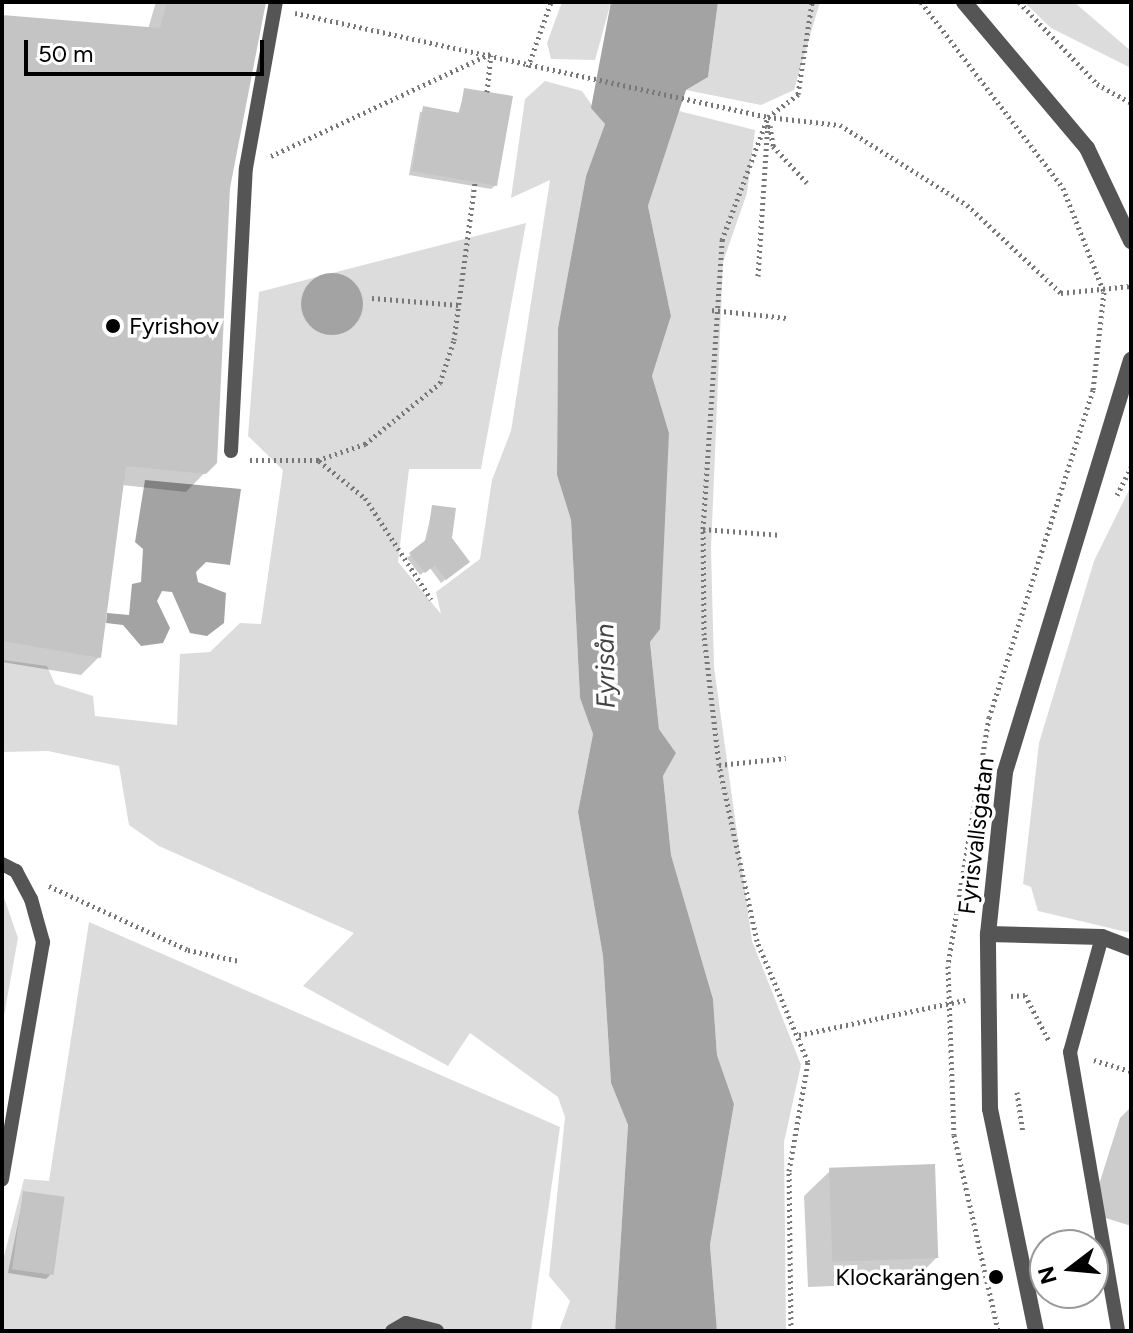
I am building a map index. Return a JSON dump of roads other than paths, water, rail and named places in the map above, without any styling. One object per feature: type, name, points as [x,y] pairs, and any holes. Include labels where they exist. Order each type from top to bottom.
[{"type":"street","points":[[964,2],[1087,148],[1126,205],[1131,241]]},
{"type":"street","name":"Fyrisvallsgatan","points":[[1036,1331],[990,1109],[985,998],[988,934],[1005,772],[1131,360]]},
{"type":"street","points":[[988,934],[1102,937],[1131,948]]},
{"type":"lane","points":[[231,451],[246,168],[276,2]]},
{"type":"lane","points":[[2,1179],[43,942],[9,867]]},
{"type":"lane","points":[[1102,937],[1070,1052],[1118,1331]]},
{"type":"lane","points":[[392,1331],[406,1323],[437,1331]]},
{"type":"water","name":"Fyrisån","points":[[611,2],[718,2],[708,77],[686,90],[648,206],[671,316],[652,376],[669,433],[660,629],[650,642],[659,729],[676,753],[663,776],[671,855],[713,999],[717,1055],[734,1104],[710,1245],[717,1331],[615,1331],[628,1125],[611,1083],[603,956],[578,812],[593,734],[580,698],[571,520],[557,475],[558,328],[586,176],[605,124],[591,108]]},
{"type":"water","points":[[332,273],[344,275],[354,282],[361,292],[361,316],[354,326],[344,333],[332,335],[320,333],[310,326],[303,316],[301,304],[303,292],[310,282],[320,275]]},
{"type":"water","points":[[145,480],[241,489],[230,565],[206,562],[196,572],[198,582],[226,593],[224,623],[207,636],[190,633],[172,592],[162,591],[157,601],[170,628],[163,643],[141,646],[123,625],[106,623],[107,613],[129,615],[132,584],[141,582],[143,549],[135,542]]},
{"type":"place","name":"Fyrishov","points":[[113,326]]},
{"type":"place","name":"Klockarängen","points":[[996,1277]]}]
